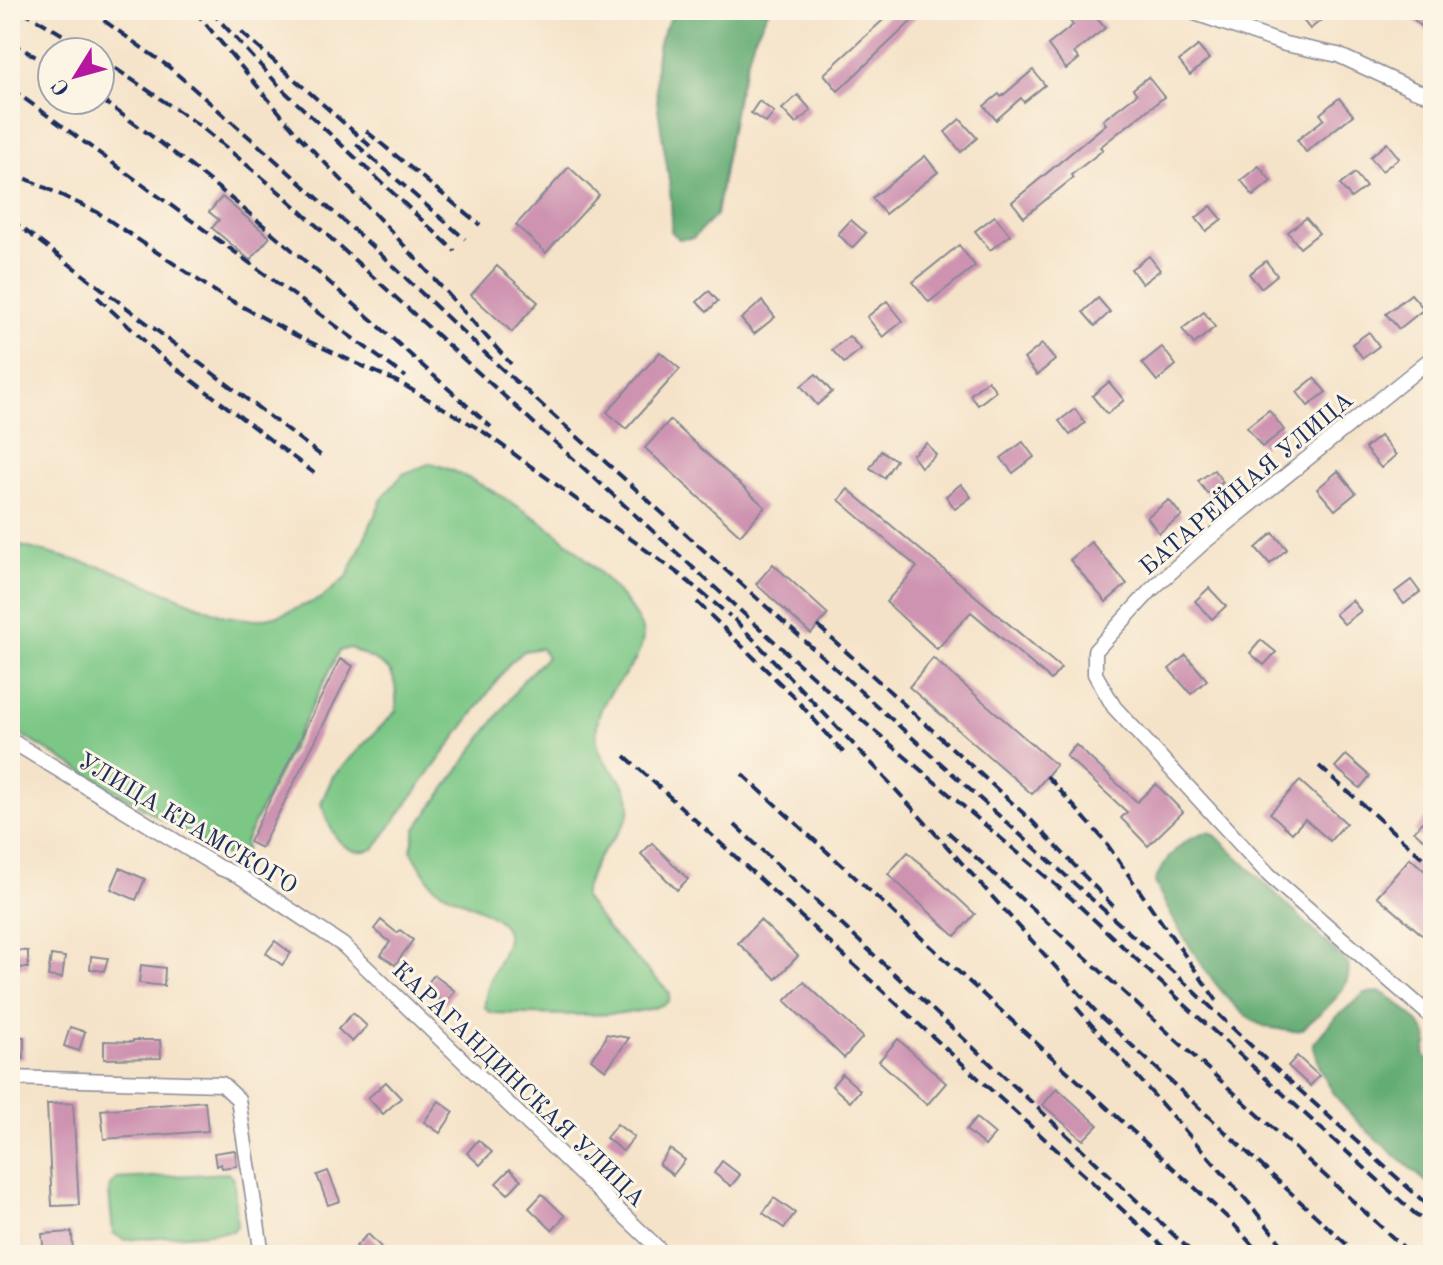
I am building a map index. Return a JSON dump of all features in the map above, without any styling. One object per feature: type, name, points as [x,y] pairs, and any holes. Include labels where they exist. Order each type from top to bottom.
[{"type":"street","points":[[1186,10],[1285,44],[1338,55],[1433,96]]},
{"type":"street","name":"БАТАРЕЙНАЯ УЛИЦА","points":[[1433,357],[1203,543],[1151,590],[1095,651],[1095,674],[1114,707],[1269,875],[1433,1018]]},
{"type":"street","name":"УЛИЦА КРАМСКОГО","points":[[10,740],[205,860],[238,875],[343,945]]},
{"type":"street","name":"КАРАГАНДИНСКАЯ УЛИЦА","points":[[343,945],[665,1255]]},
{"type":"street","points":[[10,1078],[222,1084],[238,1099],[262,1255]]},
{"type":"green space","points":[[676,10],[769,10],[754,38],[737,96],[716,215],[693,238],[679,239],[671,231],[669,183],[656,88],[660,39]]},
{"type":"green space","points":[[431,463],[497,494],[558,534],[608,582],[640,625],[643,635],[641,647],[607,697],[598,719],[597,736],[604,760],[629,795],[629,813],[623,826],[596,861],[583,896],[608,930],[670,993],[669,1001],[655,1008],[611,1014],[491,1013],[485,1008],[485,998],[505,948],[507,933],[504,926],[487,913],[435,887],[411,850],[416,829],[525,678],[547,657],[541,648],[524,651],[510,663],[374,849],[363,851],[353,850],[338,840],[321,803],[333,776],[396,711],[396,696],[393,676],[388,670],[350,648],[339,651],[245,842],[246,850],[233,859],[10,728],[10,543],[109,569],[225,616],[255,620],[280,615],[320,599],[347,577],[383,497],[403,474]]},
{"type":"green space","points":[[1208,832],[1215,835],[1348,964],[1346,983],[1341,992],[1303,1029],[1291,1031],[1264,1026],[1236,1007],[1196,956],[1163,899],[1155,882],[1163,865],[1191,838]]},
{"type":"green space","points":[[1380,992],[1406,1011],[1427,1036],[1424,1055],[1433,1066],[1433,1188],[1378,1141],[1345,1107],[1320,1067],[1313,1044],[1333,1020],[1365,993]]},
{"type":"green space","points":[[228,1173],[234,1184],[237,1226],[233,1231],[124,1240],[113,1233],[109,1192],[116,1179]]},
{"type":"building","points":[[894,10],[910,10],[916,17],[838,91],[824,74]]},
{"type":"building","points":[[1084,10],[1090,10],[1105,28],[1074,53],[1079,59],[1066,69],[1048,45],[1073,25],[1070,21]]},
{"type":"building","points":[[1295,10],[1334,10],[1310,29]]},
{"type":"building","points":[[1418,10],[1433,10],[1433,37],[1411,17]]},
{"type":"building","points":[[1198,46],[1209,59],[1190,75],[1179,61]]},
{"type":"building","points":[[1033,70],[1045,85],[1024,102],[1021,98],[996,120],[984,106],[999,94],[1001,97]]},
{"type":"building","points":[[1148,77],[1164,97],[1100,147],[1103,150],[1071,175],[1073,178],[1024,217],[1012,202],[1106,124],[1103,120],[1137,94],[1133,89]]},
{"type":"building","points":[[798,95],[811,110],[796,124],[782,109]]},
{"type":"building","points":[[1339,98],[1353,115],[1306,152],[1297,140],[1324,119],[1320,114]]},
{"type":"building","points":[[759,101],[774,112],[766,123],[751,113]]},
{"type":"building","points":[[960,119],[977,138],[961,152],[945,132]]},
{"type":"building","points":[[1387,143],[1399,158],[1382,171],[1370,157]]},
{"type":"building","points":[[925,156],[938,172],[885,214],[872,198]]},
{"type":"building","points":[[1259,166],[1271,181],[1253,196],[1241,180]]},
{"type":"building","points":[[569,167],[599,195],[546,253],[516,225]]},
{"type":"building","points":[[1355,173],[1366,187],[1351,198],[1340,185]]},
{"type":"building","points":[[222,197],[270,237],[250,260],[212,228],[219,220],[209,212]]},
{"type":"building","points":[[1211,206],[1222,219],[1206,231],[1196,218]]},
{"type":"building","points":[[995,216],[1010,235],[990,250],[975,231]]},
{"type":"building","points":[[1306,218],[1319,233],[1300,248],[1288,232]]},
{"type":"building","points":[[851,220],[866,233],[852,248],[838,234]]},
{"type":"building","points":[[959,245],[975,266],[929,302],[913,282]]},
{"type":"building","points":[[1149,256],[1160,270],[1142,284],[1131,269]]},
{"type":"building","points":[[1266,261],[1277,275],[1261,288],[1249,274]]},
{"type":"building","points":[[497,266],[538,302],[512,332],[471,295]]},
{"type":"building","points":[[709,291],[718,301],[707,312],[697,302]]},
{"type":"building","points":[[1411,294],[1424,309],[1399,329],[1386,314]]},
{"type":"building","points":[[1098,298],[1110,312],[1095,326],[1083,312]]},
{"type":"building","points":[[762,301],[775,317],[754,334],[741,319]]},
{"type":"building","points":[[887,301],[903,321],[883,337],[867,317]]},
{"type":"building","points":[[1204,312],[1215,327],[1194,344],[1182,329]]},
{"type":"building","points":[[1369,332],[1379,346],[1363,358],[1352,344]]},
{"type":"building","points":[[849,336],[861,349],[844,363],[832,350]]},
{"type":"building","points":[[1042,344],[1055,360],[1037,375],[1024,359]]},
{"type":"building","points":[[1162,347],[1176,365],[1157,381],[1142,363]]},
{"type":"building","points":[[660,352],[680,369],[626,429],[607,412]]},
{"type":"building","points":[[816,374],[832,392],[817,405],[801,386]]},
{"type":"building","points":[[1314,378],[1326,392],[1308,406],[1297,392]]},
{"type":"building","points":[[988,380],[996,391],[978,405],[970,395]]},
{"type":"building","points":[[1109,382],[1124,400],[1107,414],[1092,396]]},
{"type":"building","points":[[1075,409],[1085,423],[1070,435],[1059,421]]},
{"type":"building","points":[[1269,410],[1284,430],[1262,447],[1247,427]]},
{"type":"building","points":[[670,420],[765,507],[740,535],[645,448]]},
{"type":"building","points":[[1380,436],[1396,455],[1381,468],[1365,448]]},
{"type":"building","points":[[1023,442],[1034,457],[1013,473],[1001,458]]},
{"type":"building","points":[[927,443],[936,455],[921,467],[912,455]]},
{"type":"building","points":[[881,451],[896,460],[884,478],[870,468]]},
{"type":"building","points":[[1214,470],[1223,482],[1208,494],[1198,481]]},
{"type":"building","points":[[1338,471],[1356,493],[1335,510],[1317,489]]},
{"type":"building","points":[[961,484],[971,497],[955,509],[946,496]]},
{"type":"building","points":[[848,489],[1061,668],[1051,680],[971,612],[937,649],[886,602],[917,567],[839,500]]},
{"type":"building","points":[[1169,500],[1182,516],[1159,533],[1147,517]]},
{"type":"building","points":[[1273,533],[1287,549],[1270,564],[1256,548]]},
{"type":"building","points":[[1091,542],[1127,584],[1106,602],[1070,560]]},
{"type":"building","points":[[773,564],[828,614],[811,634],[756,584]]},
{"type":"building","points":[[1411,580],[1420,592],[1404,604],[1395,592]]},
{"type":"building","points":[[1209,588],[1226,606],[1212,619],[1195,601]]},
{"type":"building","points":[[1352,600],[1361,611],[1344,624],[1335,614]]},
{"type":"building","points":[[1261,640],[1276,652],[1264,665],[1250,653]]},
{"type":"building","points":[[1186,655],[1207,680],[1191,694],[1169,669]]},
{"type":"building","points":[[933,658],[1056,765],[1032,794],[909,687]]},
{"type":"building","points":[[340,659],[353,666],[261,848],[249,842]]},
{"type":"building","points":[[1076,745],[1137,802],[1156,784],[1183,812],[1148,846],[1121,818],[1127,812],[1066,756]]},
{"type":"building","points":[[1346,755],[1370,776],[1360,788],[1335,767]]},
{"type":"building","points":[[1300,781],[1346,823],[1330,841],[1305,819],[1292,833],[1270,813]]},
{"type":"building","points":[[1433,810],[1433,848],[1414,831]]},
{"type":"building","points":[[652,843],[688,879],[677,890],[641,854]]},
{"type":"building","points":[[908,852],[975,914],[955,936],[888,874]]},
{"type":"building","points":[[1410,858],[1433,878],[1433,944],[1377,896]]},
{"type":"building","points":[[120,868],[145,879],[136,900],[111,889]]},
{"type":"building","points":[[381,920],[397,933],[400,930],[413,940],[395,965],[381,955],[390,942],[374,929]]},
{"type":"building","points":[[760,920],[798,956],[776,979],[738,943]]},
{"type":"building","points":[[275,941],[291,953],[282,965],[266,953]]},
{"type":"building","points":[[11,950],[28,951],[28,968],[10,967]]},
{"type":"building","points":[[51,955],[65,957],[62,978],[48,976]]},
{"type":"building","points":[[91,956],[108,958],[104,971],[90,969]]},
{"type":"building","points":[[141,965],[165,968],[164,986],[139,983]]},
{"type":"building","points":[[434,975],[455,991],[445,1004],[424,988]]},
{"type":"building","points":[[804,982],[863,1037],[844,1058],[785,1001]]},
{"type":"building","points":[[353,1013],[367,1026],[352,1042],[338,1029]]},
{"type":"building","points":[[70,1027],[85,1032],[79,1051],[64,1046]]},
{"type":"building","points":[[606,1034],[629,1038],[606,1070],[591,1059]]},
{"type":"building","points":[[10,1037],[24,1037],[24,1059],[10,1059]]},
{"type":"building","points":[[898,1039],[946,1083],[927,1105],[879,1061]]},
{"type":"building","points":[[160,1040],[161,1058],[104,1059],[104,1041]]},
{"type":"building","points":[[1297,1056],[1319,1076],[1310,1086],[1288,1066]]},
{"type":"building","points":[[842,1074],[860,1090],[850,1102],[832,1086]]},
{"type":"building","points":[[386,1082],[401,1098],[383,1114],[368,1098]]},
{"type":"building","points":[[1057,1088],[1098,1125],[1083,1140],[1043,1105]]},
{"type":"building","points":[[205,1101],[208,1131],[104,1139],[101,1110]]},
{"type":"building","points":[[439,1101],[454,1112],[440,1133],[424,1122]]},
{"type":"building","points":[[73,1103],[79,1205],[52,1206],[47,1104]]},
{"type":"building","points":[[976,1118],[995,1134],[985,1146],[966,1130]]},
{"type":"building","points":[[617,1124],[634,1137],[623,1151],[606,1138]]},
{"type":"building","points":[[478,1140],[492,1152],[480,1165],[467,1153]]},
{"type":"building","points":[[670,1149],[685,1160],[673,1175],[659,1164]]},
{"type":"building","points":[[235,1150],[237,1166],[216,1166],[214,1153]]},
{"type":"building","points":[[722,1161],[740,1175],[731,1186],[714,1173]]},
{"type":"building","points":[[510,1169],[521,1180],[508,1194],[496,1183]]},
{"type":"building","points":[[328,1171],[340,1201],[328,1205],[317,1175]]},
{"type":"building","points":[[542,1194],[565,1216],[552,1230],[529,1208]]},
{"type":"building","points":[[774,1198],[795,1213],[784,1228],[763,1213]]},
{"type":"building","points":[[72,1232],[73,1255],[44,1255],[42,1234]]},
{"type":"building","points":[[368,1234],[381,1247],[374,1255],[365,1255],[356,1246]]},
{"type":"railway","points":[[21,10],[65,36]]},
{"type":"railway","points":[[89,10],[169,67],[376,250],[502,369],[1433,1210]]},
{"type":"railway","points":[[194,10],[299,136],[391,231],[511,364]]},
{"type":"railway","points":[[210,10],[283,90],[455,251]]},
{"type":"railway","points":[[241,32],[370,146]]},
{"type":"railway","points":[[10,41],[36,57]]},
{"type":"railway","points":[[116,69],[199,125],[283,195],[842,703],[1071,898],[1433,1230]]},
{"type":"railway","points":[[10,88],[406,377]]},
{"type":"railway","points":[[116,110],[252,216],[491,427]]},
{"type":"railway","points":[[366,131],[480,225]]},
{"type":"railway","points":[[356,144],[465,239]]},
{"type":"railway","points":[[10,171],[97,212],[219,294],[297,336],[402,384],[481,430],[679,574],[730,616]]},
{"type":"railway","points":[[10,219],[323,457]]},
{"type":"railway","points":[[97,297],[164,359],[314,473]]},
{"type":"railway","points":[[697,602],[793,696],[844,753]]},
{"type":"railway","points":[[734,619],[877,769],[1099,1015],[1358,1255]]},
{"type":"railway","points":[[818,626],[1032,821],[1113,906]]},
{"type":"railway","points":[[625,756],[1172,1255]]},
{"type":"railway","points":[[1319,766],[1433,867]]},
{"type":"railway","points":[[742,774],[1229,1219],[1261,1255]]},
{"type":"railway","points":[[1047,776],[1104,840],[1219,1004]]},
{"type":"railway","points":[[735,825],[1195,1255]]},
{"type":"railway","points":[[948,832],[1412,1255]]},
{"type":"railway","points":[[1076,1007],[1249,1203],[1290,1255]]}]
